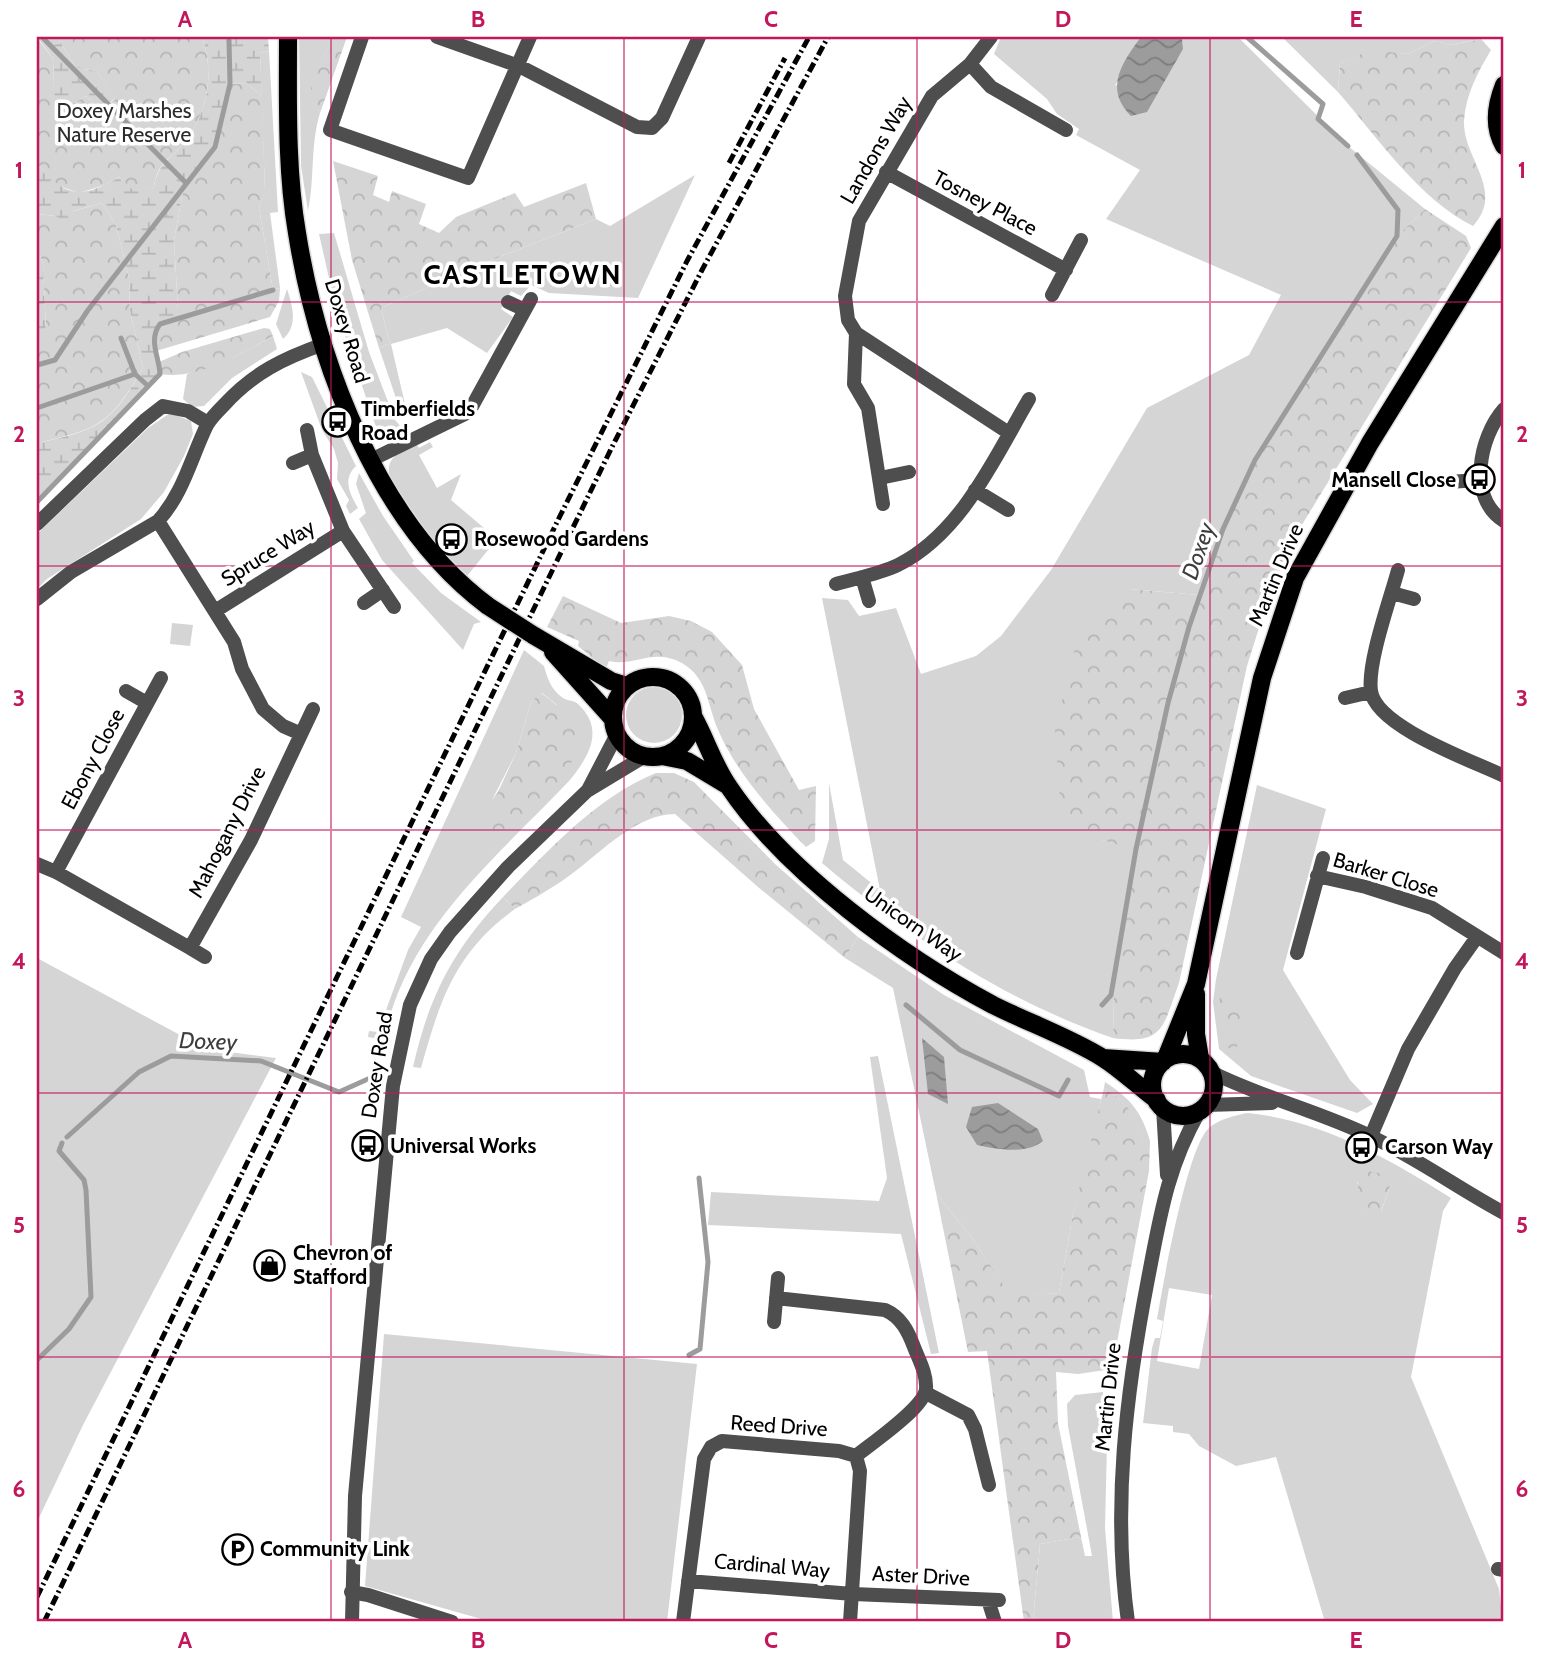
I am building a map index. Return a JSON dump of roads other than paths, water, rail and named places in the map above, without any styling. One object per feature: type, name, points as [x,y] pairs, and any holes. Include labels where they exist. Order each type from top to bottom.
[{"type":"main road","name":"Doxey Road","points":[[288,37],[296,230],[324,344],[336,380],[371,460],[407,522],[460,585],[540,640],[611,681],[627,686]]},
{"type":"main road","points":[[1504,85],[1498,99],[1496,120],[1504,146]]},
{"type":"main road","name":"Martin Drive","points":[[1164,1060],[1196,984],[1259,690],[1276,627],[1295,578],[1370,443],[1504,227]]},
{"type":"main road","name":"Doxey Road","points":[[540,640],[615,726]]},
{"type":"main road","points":[[651,676],[664,678],[685,692],[693,716],[685,741],[654,756],[624,744],[615,726],[616,701],[627,686],[651,676]]},
{"type":"main road","name":"Unicorn Way","points":[[693,716],[727,785],[791,860],[850,909],[924,963],[992,1004],[1103,1058],[1160,1104]]},
{"type":"main road","name":"Unicorn Way","points":[[654,756],[687,761],[727,785]]},
{"type":"main road","name":"Martin Drive","points":[[1196,984],[1196,1034],[1206,1065]]},
{"type":"main road","points":[[1190,1054],[1206,1065],[1213,1095],[1203,1109],[1187,1116],[1174,1114],[1160,1104],[1153,1091],[1153,1077],[1164,1060],[1190,1054]]},
{"type":"main road","name":"Unicorn Way","points":[[1103,1058],[1164,1060]]},
{"type":"street","points":[[362,37],[330,130],[468,178],[530,37]]},
{"type":"street","points":[[438,37],[519,66],[638,127],[652,128],[662,118],[699,37]]},
{"type":"street","name":"Landons Way","points":[[856,333],[848,320],[845,296],[859,220],[932,96],[970,64],[991,37]]},
{"type":"street","points":[[970,64],[991,87],[1066,130]]},
{"type":"street","name":"Tosney Place","points":[[886,172],[1066,270]]},
{"type":"street","points":[[1052,295],[1081,240]]},
{"type":"street","points":[[371,460],[469,412],[528,304],[508,302]]},
{"type":"street","points":[[856,333],[1009,432]]},
{"type":"street","points":[[856,333],[854,384],[868,408],[883,504]]},
{"type":"street","points":[[37,599],[71,572],[158,521],[169,510],[208,423],[253,377],[287,357],[324,344]]},
{"type":"street","points":[[836,584],[898,565],[922,551],[947,528],[975,490],[1029,398]]},
{"type":"street","points":[[37,524],[163,406],[188,411],[208,423]]},
{"type":"street","points":[[1504,409],[1496,419],[1481,460],[1479,480],[1496,516],[1504,522]]},
{"type":"street","name":"Spruce Way","points":[[307,430],[312,455],[343,531],[394,607]]},
{"type":"street","points":[[293,463],[312,455]]},
{"type":"street","points":[[880,478],[909,472]]},
{"type":"street","points":[[1448,482],[1479,480]]},
{"type":"street","points":[[975,490],[1008,510]]},
{"type":"street","points":[[158,521],[200,592],[234,642],[242,669],[263,709],[283,726],[299,733]]},
{"type":"street","name":"Spruce Way","points":[[215,611],[343,531]]},
{"type":"street","points":[[1398,570],[1372,670],[1371,692],[1378,709],[1395,724],[1504,776]]},
{"type":"street","points":[[862,577],[869,601]]},
{"type":"street","points":[[364,603],[383,590]]},
{"type":"street","points":[[1392,593],[1414,599]]},
{"type":"street","name":"Ebony Close","points":[[56,872],[161,678]]},
{"type":"street","name":"Ebony Close","points":[[127,691],[147,703]]},
{"type":"street","points":[[1345,698],[1371,692]]},
{"type":"street","name":"Mahogany Drive","points":[[190,948],[251,840],[299,733],[313,709]]},
{"type":"street","name":"Doxey Road","points":[[587,791],[615,726]]},
{"type":"street","name":"Doxey Road","points":[[351,1586],[355,1496],[393,1086],[410,1005],[431,960],[450,932],[508,867],[587,791],[654,756]]},
{"type":"street","name":"Barker Close","points":[[1297,953],[1323,858]]},
{"type":"street","points":[[37,864],[56,872],[205,957]]},
{"type":"street","name":"Barker Close","points":[[1317,876],[1366,887],[1433,908],[1504,953]]},
{"type":"street","points":[[1371,1136],[1408,1049],[1455,968],[1477,937]]},
{"type":"street","points":[[1206,1065],[1281,1103],[1371,1136],[1504,1213]]},
{"type":"street","points":[[1203,1109],[1281,1103]]},
{"type":"street","name":"Martin Drive","points":[[1128,1622],[1119,1549],[1128,1388],[1167,1180],[1160,1104]]},
{"type":"street","name":"Martin Drive","points":[[1167,1180],[1203,1109]]},
{"type":"street","points":[[774,1322],[778,1278]]},
{"type":"street","points":[[776,1298],[884,1310],[896,1315],[908,1332],[925,1378],[926,1393],[918,1405],[856,1456],[860,1471],[850,1622]]},
{"type":"street","points":[[926,1393],[968,1415],[989,1485]]},
{"type":"street","name":"Reed Drive","points":[[683,1622],[704,1459],[711,1447],[722,1441],[839,1451],[856,1456]]},
{"type":"street","name":"Cardinal Way","points":[[688,1581],[853,1594]]},
{"type":"street","points":[[352,1622],[351,1586],[368,1595],[452,1622]]},
{"type":"street","name":"Aster Drive","points":[[853,1594],[994,1600],[995,1622]]},
{"type":"water","points":[[1141,37],[1182,37],[1183,49],[1147,112],[1131,116],[1118,96],[1118,76]]},
{"type":"water","points":[[922,1038],[944,1057],[948,1104],[928,1094]]},
{"type":"water","points":[[998,1103],[1038,1129],[1043,1141],[1020,1149],[977,1145],[966,1127],[972,1107]]},
{"type":"waterway","points":[[42,37],[186,183]]},
{"type":"waterway","name":"Doxey","points":[[1247,37],[1323,104],[1318,119],[1348,146]]},
{"type":"waterway","points":[[37,365],[55,360],[88,310],[215,147],[230,84],[229,40]]},
{"type":"waterway","name":"Doxey","points":[[1102,1005],[1111,995],[1136,849],[1168,703],[1189,627],[1223,529],[1255,460],[1397,236],[1398,210],[1357,155]]},
{"type":"waterway","points":[[37,502],[160,374],[154,342],[160,324],[273,290]]},
{"type":"waterway","points":[[121,338],[135,374]]},
{"type":"waterway","points":[[37,408],[135,374],[147,385]]},
{"type":"waterway","name":"Doxey","points":[[906,1005],[960,1050],[1059,1096],[1068,1080]]},
{"type":"waterway","name":"Doxey","points":[[67,1137],[139,1072],[171,1056],[261,1061],[339,1092],[368,1079]]},
{"type":"waterway","name":"Doxey","points":[[37,1360],[69,1329],[91,1297],[86,1190],[84,1180],[59,1151],[62,1143]]},
{"type":"waterway","points":[[689,1355],[700,1349],[708,1262],[699,1178]]},
{"type":"railway","points":[[37,1597],[560,516],[687,261],[809,37]]},
{"type":"railway","points":[[44,1622],[611,449],[702,270],[828,37]]},
{"type":"railway","points":[[729,163],[785,58]]},
{"type":"place","name":"Timberfields Road","points":[[338,421]]},
{"type":"place","name":"Mansell Close","points":[[1479,480]]},
{"type":"place","name":"Rosewood Gardens","points":[[451,539]]},
{"type":"place","name":"Universal Works","points":[[367,1146]]},
{"type":"place","name":"Carson Way","points":[[1362,1147]]},
{"type":"place","name":"Chevron of Stafford","points":[[270,1265]]},
{"type":"place","name":"Community Link","points":[[237,1549]]},
{"type":"district","name":"CASTLETOWN","points":[[523,274]]},
{"type":"park label","name":"Doxey Marshes Nature Reserve","points":[[124,123]]}]
